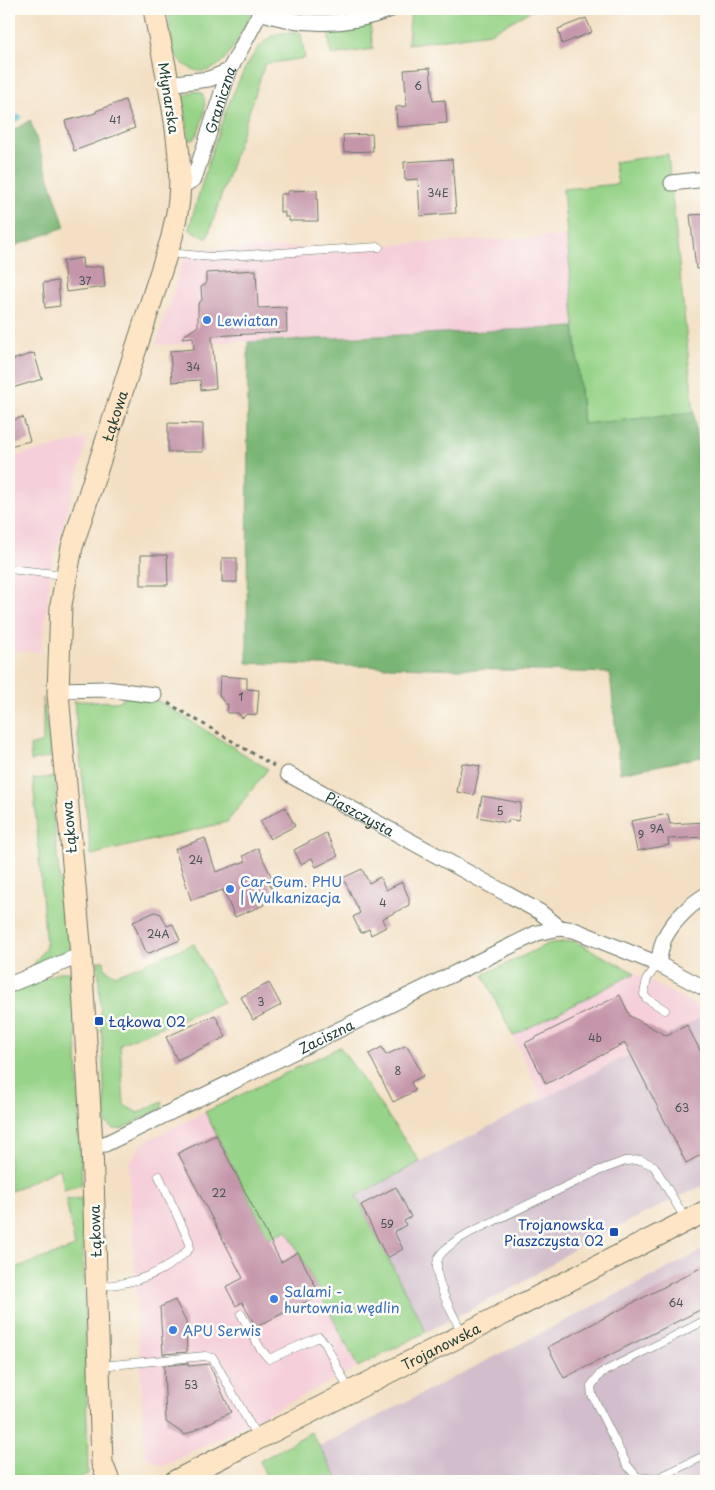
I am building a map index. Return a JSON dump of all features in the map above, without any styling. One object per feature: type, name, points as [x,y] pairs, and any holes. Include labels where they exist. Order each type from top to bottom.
[{"type":"street","name":"Młynarska","points":[[154,9],[175,130],[179,188]]},
{"type":"street","points":[[261,11],[285,21],[325,23],[374,15],[391,9]]},
{"type":"street","name":"Graniczna","points":[[179,188],[194,179],[230,71],[261,11]]},
{"type":"street","points":[[167,84],[209,80],[230,71]]},
{"type":"street","points":[[672,182],[706,179]]},
{"type":"street","name":"Łąkowa","points":[[109,1481],[102,1463],[92,1145],[81,955],[58,690],[60,614],[67,575],[86,499],[167,252],[179,200],[179,188]]},
{"type":"street","points":[[58,690],[106,689],[154,695]]},
{"type":"street","name":"Piaszczysta","points":[[288,774],[540,912],[560,928],[574,930],[658,964],[706,988]]},
{"type":"street","points":[[658,964],[664,938],[672,926],[698,900],[706,895]]},
{"type":"street","name":"Zaciszna","points":[[92,1145],[105,1144],[537,933],[560,928]]},
{"type":"street","points":[[9,985],[81,955]]},
{"type":"street","name":"Trojanowska","points":[[175,1481],[706,1211]]},
{"type":"lane","points":[[167,252],[212,257],[379,247]]},
{"type":"lane","points":[[9,569],[67,575]]},
{"type":"lane","points":[[658,964],[647,979],[644,994],[646,998],[666,1010]]},
{"type":"lane","points":[[463,1335],[442,1289],[436,1269],[439,1256],[454,1241],[469,1233],[598,1171],[625,1162],[641,1160],[654,1166],[687,1221]]},
{"type":"lane","points":[[96,1286],[117,1284],[162,1271],[189,1249],[189,1241],[159,1176]]},
{"type":"lane","points":[[240,1314],[260,1348],[269,1359],[319,1337],[325,1343],[350,1392]]},
{"type":"lane","points":[[706,1320],[601,1373],[591,1386],[592,1395],[636,1479],[656,1479],[706,1456]]},
{"type":"lane","points":[[99,1367],[205,1356],[214,1358],[258,1439]]},
{"type":"path","points":[[154,695],[288,774]]},
{"type":"shaded area","points":[[567,236],[574,327],[156,345],[187,250],[403,244]]},
{"type":"shaded area","points":[[88,438],[52,564],[41,652],[9,652],[9,458]]},
{"type":"shaded area","points":[[635,973],[706,1011],[706,1015],[543,1099],[513,1036]]},
{"type":"shaded area","points":[[706,1015],[706,1184],[582,1244],[519,1285],[426,1332],[355,1196]]},
{"type":"shaded area","points":[[205,1112],[269,1238],[287,1230],[358,1367],[162,1467],[145,1456],[129,1164],[141,1144]]},
{"type":"shaded area","points":[[706,1249],[706,1481],[339,1481],[319,1446]]},
{"type":"green space","points":[[168,9],[253,9],[229,53],[212,69],[201,71],[190,68],[180,61],[175,54]]},
{"type":"green space","points":[[411,9],[534,9],[490,33],[408,44]]},
{"type":"green space","points":[[370,24],[373,49],[331,55],[328,29]]},
{"type":"green space","points":[[301,33],[305,58],[265,64],[207,239],[189,229],[211,154],[246,66],[260,46],[274,35]]},
{"type":"green space","points":[[194,91],[202,93],[205,104],[201,124],[193,140],[189,140],[183,97]]},
{"type":"green space","points":[[30,120],[65,227],[9,248],[9,133]]},
{"type":"green space","points":[[668,154],[694,413],[583,424],[563,189],[618,184],[614,162]]},
{"type":"green space","points":[[574,327],[583,424],[694,413],[706,548],[706,756],[620,773],[610,673],[247,663],[248,342]]},
{"type":"green space","points":[[131,695],[155,699],[268,769],[227,822],[91,855],[74,701],[116,702]]},
{"type":"green space","points":[[43,698],[51,757],[31,761],[30,746],[43,742]]},
{"type":"green space","points":[[54,777],[57,805],[52,806],[60,882],[64,883],[70,949],[61,955],[32,967],[46,947],[33,779]]},
{"type":"green space","points":[[574,941],[635,973],[513,1036],[483,975],[550,943]]},
{"type":"green space","points":[[194,944],[223,1002],[120,1044],[124,1105],[138,1113],[162,1101],[162,1108],[121,1129],[113,1129],[106,1124],[98,961],[104,961],[105,969],[116,975]]},
{"type":"green space","points":[[59,972],[69,972],[74,976],[82,1185],[64,1190],[60,1168],[9,1192],[9,994]]},
{"type":"green space","points":[[340,1047],[420,1162],[356,1196],[426,1332],[358,1367],[287,1230],[269,1239],[205,1112]]},
{"type":"green space","points":[[82,1198],[88,1474],[72,1481],[9,1481],[9,1270],[75,1247],[66,1200]]},
{"type":"green space","points":[[311,1432],[339,1481],[268,1481],[260,1461]]},
{"type":"building","points":[[586,18],[592,32],[562,44],[558,29]]},
{"type":"building","points":[[430,68],[433,101],[445,100],[447,123],[397,127],[396,107],[407,106],[404,70]]},
{"type":"building","points":[[125,100],[135,128],[74,151],[65,121],[96,113],[96,111]]},
{"type":"building","points":[[372,134],[373,151],[344,152],[343,135]]},
{"type":"building","points":[[452,159],[456,213],[420,216],[418,179],[405,180],[404,162]]},
{"type":"building","points":[[317,190],[318,221],[289,221],[289,217],[285,217],[285,212],[280,212],[280,194],[288,194],[288,191]]},
{"type":"building","points":[[706,214],[706,268],[696,269],[690,215]]},
{"type":"building","points":[[82,258],[83,268],[103,266],[105,287],[66,292],[63,261]]},
{"type":"building","points":[[256,270],[258,308],[286,307],[287,332],[212,336],[216,388],[201,390],[200,380],[172,382],[170,351],[194,349],[193,337],[181,338],[198,326],[198,304],[202,300],[201,287],[206,284],[206,273]]},
{"type":"building","points":[[58,281],[60,306],[45,308],[43,283]]},
{"type":"building","points":[[34,353],[42,379],[9,389],[9,361]]},
{"type":"building","points":[[23,417],[30,441],[9,446],[9,421]]},
{"type":"building","points":[[168,423],[203,424],[203,452],[168,452]]},
{"type":"building","points":[[141,555],[167,555],[168,585],[141,585]]},
{"type":"building","points":[[222,558],[237,558],[237,582],[222,582]]},
{"type":"building","points":[[220,676],[247,678],[247,689],[259,690],[257,715],[247,714],[242,718],[238,713],[227,713],[228,704],[225,704],[219,695]]},
{"type":"building","points":[[462,763],[480,766],[474,795],[457,792]]},
{"type":"building","points":[[482,796],[521,803],[518,821],[509,819],[508,823],[478,817]]},
{"type":"building","points":[[285,807],[295,826],[270,839],[260,821]]},
{"type":"building","points":[[668,814],[670,824],[706,822],[706,837],[668,839],[669,845],[637,851],[631,821]]},
{"type":"building","points":[[326,833],[338,856],[316,867],[312,858],[301,864],[294,850]]},
{"type":"building","points":[[205,838],[216,872],[246,861],[243,856],[258,848],[272,878],[268,880],[274,894],[262,900],[264,905],[235,917],[223,890],[191,900],[175,849]]},
{"type":"building","points":[[362,869],[369,883],[380,877],[386,890],[402,882],[409,898],[409,905],[382,919],[386,927],[371,935],[369,929],[361,933],[353,917],[360,913],[343,878]]},
{"type":"building","points":[[155,912],[161,914],[167,926],[173,924],[180,940],[147,954],[133,922]]},
{"type":"building","points":[[269,983],[281,1005],[253,1020],[241,997]]},
{"type":"building","points":[[620,995],[630,1016],[667,1036],[687,1025],[706,1062],[706,1152],[686,1163],[625,1043],[546,1084],[525,1043]]},
{"type":"building","points":[[215,1015],[226,1037],[177,1060],[166,1037]]},
{"type":"building","points":[[405,1046],[408,1047],[423,1076],[411,1082],[415,1091],[393,1102],[369,1054],[382,1047],[386,1055]]},
{"type":"building","points":[[216,1135],[281,1262],[298,1252],[321,1297],[303,1303],[256,1327],[242,1302],[236,1306],[226,1287],[243,1278],[178,1153]]},
{"type":"building","points":[[396,1187],[411,1217],[404,1221],[406,1225],[394,1232],[403,1249],[387,1258],[361,1205]]},
{"type":"building","points":[[706,1265],[706,1307],[564,1378],[548,1347]]},
{"type":"building","points":[[175,1300],[186,1322],[187,1352],[163,1354],[160,1307]]},
{"type":"building","points":[[188,1363],[188,1366],[209,1364],[231,1412],[185,1435],[166,1422],[164,1366]]},
{"type":"waterway","points":[[9,123],[19,117]]},
{"type":"place","name":"Lewiatan","points":[[207,320]]},
{"type":"place","name":"Car-Gum. PHU | Wulkanizacja","points":[[230,889]]},
{"type":"place","name":"Łąkowa 02","points":[[99,1021]]},
{"type":"place","name":"Trojanowska Piaszczysta 02","points":[[614,1232]]},
{"type":"place","name":"Salami - hurtownia wędlin","points":[[274,1299]]},
{"type":"place","name":"APU Serwis","points":[[173,1330]]}]
